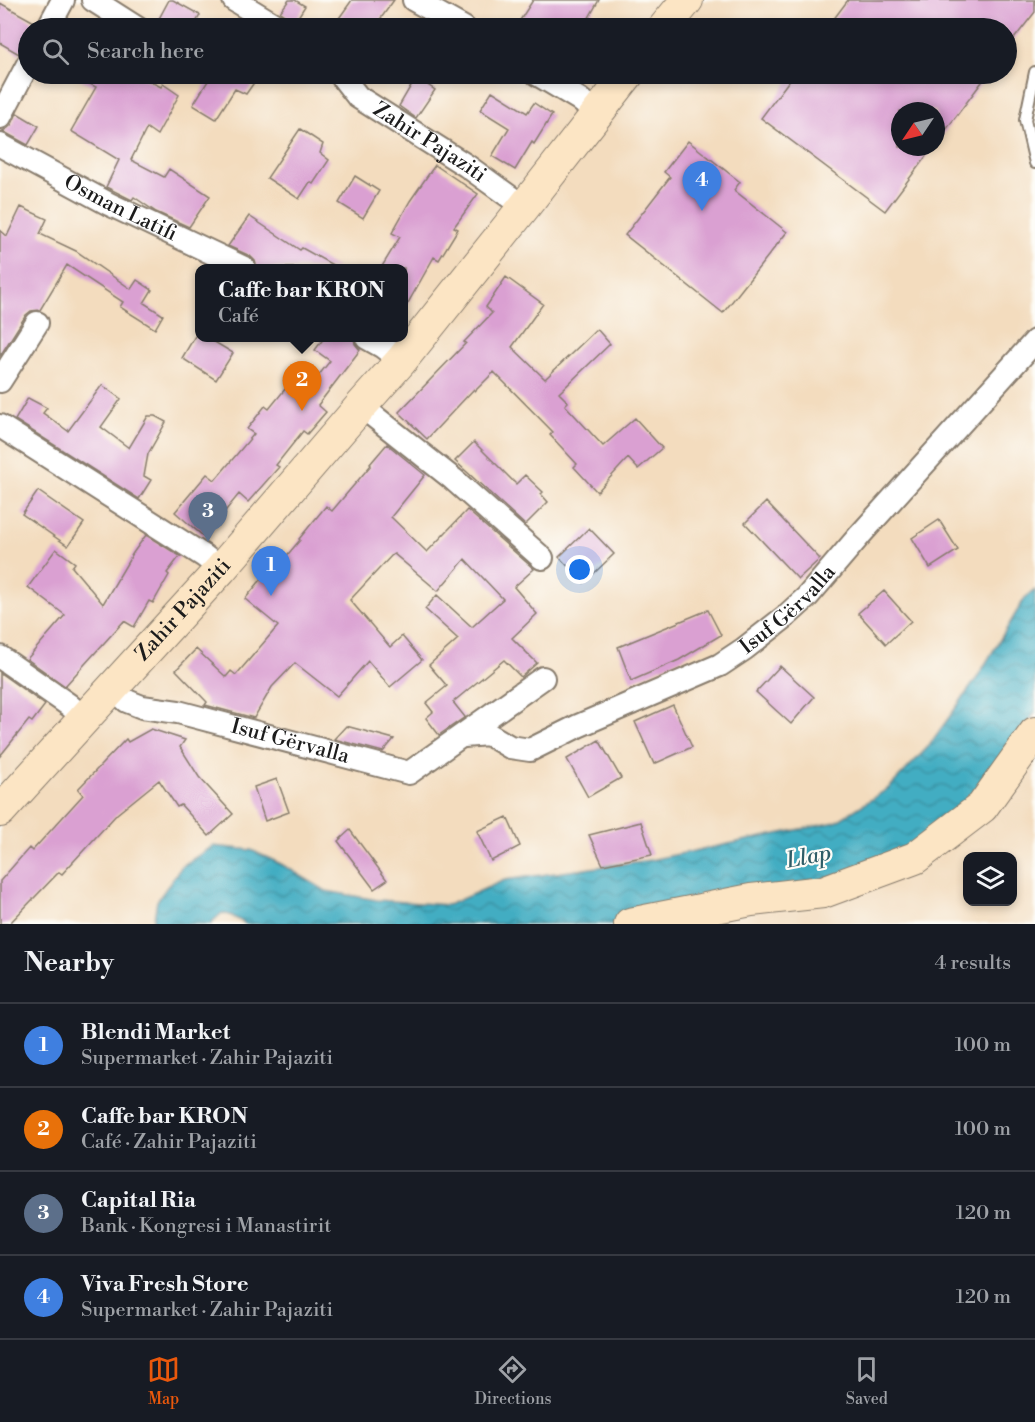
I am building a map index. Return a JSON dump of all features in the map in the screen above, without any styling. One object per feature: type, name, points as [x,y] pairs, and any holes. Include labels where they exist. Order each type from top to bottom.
[{"type":"main road","points":[[672,18],[687,0]]},
{"type":"main road","name":"Zahir Pajaziti","points":[[0,811],[221,569],[401,361],[620,84]]},
{"type":"main road","points":[[630,924],[751,900],[823,892],[915,858],[982,807],[1035,733]]},
{"type":"street","points":[[53,18],[63,0]]},
{"type":"street","points":[[93,0],[121,18]]},
{"type":"street","points":[[234,0],[264,18]]},
{"type":"street","points":[[414,0],[446,18]]},
{"type":"street","points":[[0,117],[18,83]]},
{"type":"street","name":"Zahir Pajaziti","points":[[348,84],[358,97],[467,166],[524,207]]},
{"type":"street","points":[[554,84],[598,114]]},
{"type":"street","name":"Osman Latifi","points":[[0,145],[109,204],[236,264]]},
{"type":"street","points":[[0,381],[37,323]]},
{"type":"street","name":"Isuf Gërvalla","points":[[464,735],[488,734],[510,747],[530,750],[578,726],[720,665],[744,649],[807,597],[1035,341]]},
{"type":"street","points":[[375,342],[401,361]]},
{"type":"street","points":[[361,406],[453,479],[542,558]]},
{"type":"street","points":[[0,426],[221,569]]},
{"type":"street","points":[[0,657],[84,718]]},
{"type":"street","name":"Isuf Gërvalla","points":[[112,687],[127,701],[142,707],[177,712],[409,773],[543,678]]},
{"type":"lane","points":[[1035,72],[1025,120],[1035,163]]},
{"type":"water","name":"Llap","points":[[1035,590],[1035,712],[1008,756],[955,821],[893,860],[663,924],[246,924],[222,913],[212,924],[153,924],[157,901],[182,866],[213,846],[251,850],[281,864],[326,891],[377,900],[448,905],[505,880],[650,860],[836,822],[889,788],[928,747],[977,678],[1025,598]]},
{"type":"building","points":[[169,0],[200,15],[198,18],[159,18]]},
{"type":"building","points":[[289,0],[295,0],[305,6],[297,18],[288,18],[280,12]]},
{"type":"building","points":[[352,0],[394,0],[381,18],[339,18]]},
{"type":"building","points":[[533,0],[599,0],[589,18],[521,18]]},
{"type":"building","points":[[848,0],[1035,0],[1035,12],[1017,35],[1017,18],[834,18]]},
{"type":"building","points":[[0,3],[27,18],[18,18],[18,53],[0,43]]},
{"type":"building","points":[[90,84],[155,84],[161,87],[163,84],[179,95],[157,135],[147,128],[131,160],[164,177],[169,169],[210,196],[189,227],[156,212],[134,197],[132,200],[106,187],[119,160],[71,131],[96,87]]},
{"type":"building","points":[[206,84],[253,84],[246,94],[235,89],[216,119],[193,105]]},
{"type":"building","points":[[412,84],[426,84],[435,90],[416,118],[399,106]]},
{"type":"building","points":[[786,84],[980,84],[945,131],[945,102],[891,102],[891,156],[926,156],[885,211],[761,118]]},
{"type":"building","points":[[492,91],[527,113],[534,103],[552,115],[515,170],[492,156],[509,128],[480,110]]},
{"type":"building","points":[[17,113],[39,126],[28,145],[1,132],[12,124]]},
{"type":"building","points":[[300,129],[323,144],[320,153],[329,160],[313,184],[310,182],[299,199],[267,178]]},
{"type":"building","points":[[688,141],[740,182],[734,190],[787,232],[723,313],[625,235],[670,177],[664,172]]},
{"type":"building","points":[[435,165],[478,194],[454,227],[458,229],[439,260],[434,257],[408,303],[408,264],[383,264],[400,237],[392,233],[410,201]]},
{"type":"building","points":[[355,176],[379,191],[363,218],[339,203]]},
{"type":"building","points":[[21,207],[47,219],[40,234],[76,251],[131,289],[137,280],[152,290],[144,303],[163,315],[155,329],[120,307],[123,302],[67,265],[40,310],[31,311],[26,315],[0,356],[0,230],[7,236]]},
{"type":"building","points":[[249,216],[300,250],[302,248],[331,264],[256,264],[250,256],[228,246]]},
{"type":"building","points":[[506,277],[543,304],[512,347],[545,379],[597,329],[610,344],[559,393],[568,402],[565,405],[603,446],[635,418],[662,448],[638,469],[628,458],[597,492],[574,467],[577,464],[550,435],[553,432],[494,372],[475,391],[474,389],[427,439],[399,412],[492,313],[486,307]]},
{"type":"building","points":[[195,336],[195,342],[215,342],[233,353],[216,380],[182,358]]},
{"type":"building","points":[[321,342],[355,342],[360,350],[318,405],[326,412],[307,434],[303,431],[276,465],[279,467],[248,502],[239,494],[204,537],[175,512],[207,474],[215,480],[254,434],[247,429],[265,406],[269,409],[290,383],[304,394],[330,361],[315,350]]},
{"type":"building","points":[[102,385],[121,399],[101,427],[129,448],[148,416],[155,416],[166,422],[148,454],[144,476],[151,480],[139,499],[15,420],[28,398],[47,408],[43,413],[68,431]]},
{"type":"building","points":[[474,442],[516,484],[525,475],[543,492],[541,494],[548,502],[525,525],[455,461]]},
{"type":"building","points":[[387,444],[425,475],[391,517],[427,552],[467,510],[534,569],[514,587],[537,614],[512,638],[537,663],[521,677],[504,660],[453,702],[465,717],[439,735],[426,718],[433,712],[426,703],[447,686],[429,665],[458,639],[425,609],[437,595],[472,627],[503,599],[465,559],[438,591],[394,554],[350,600],[390,647],[402,636],[422,660],[390,687],[368,661],[337,696],[295,663],[272,687],[254,718],[205,705],[207,702],[176,670],[196,649],[226,677],[231,671],[236,675],[278,626],[245,599],[264,576],[267,579],[326,506],[332,511]]},
{"type":"building","points":[[38,491],[84,523],[68,546],[22,514]]},
{"type":"building","points":[[766,502],[820,559],[798,579],[745,523]]},
{"type":"building","points":[[939,520],[958,550],[930,568],[912,538]]},
{"type":"building","points":[[589,528],[614,554],[584,583],[559,557]]},
{"type":"building","points":[[146,535],[180,556],[167,573],[169,575],[153,603],[149,601],[134,627],[124,621],[65,686],[27,659],[65,615],[28,587],[56,549],[75,563],[72,567],[103,604]]},
{"type":"building","points":[[884,591],[911,621],[886,644],[858,613]]},
{"type":"building","points":[[708,610],[721,635],[679,660],[631,681],[618,647]]},
{"type":"building","points":[[780,666],[814,697],[791,724],[756,692]]},
{"type":"building","points":[[0,673],[45,705],[32,722],[29,720],[0,756]]},
{"type":"building","points":[[673,705],[692,747],[654,764],[635,722]]},
{"type":"building","points":[[346,726],[394,739],[383,752],[334,739]]},
{"type":"building","points":[[151,729],[185,740],[180,747],[199,777],[233,814],[209,836],[181,805],[177,807],[159,780],[117,814],[62,874],[59,872],[9,924],[0,924],[0,881],[29,848],[32,851],[83,795],[78,789],[126,739],[128,742]]},
{"type":"building","points":[[599,740],[621,778],[588,797],[567,759]]},
{"type":"building","points":[[277,779],[289,812],[265,821],[254,787]]},
{"type":"building","points":[[507,817],[520,846],[491,861],[477,831]]},
{"type":"building","points":[[641,822],[652,855],[603,865],[589,835]]},
{"type":"building","points":[[350,830],[387,880],[374,889],[338,841]]},
{"type":"place","name":"Viva Fresh Store","points":[[702,211]]},
{"type":"place","name":"Caffe bar KRON","points":[[302,411]]},
{"type":"place","name":"Capital Ria","points":[[208,542]]},
{"type":"place","name":"Blendi Market","points":[[271,596]]}]
